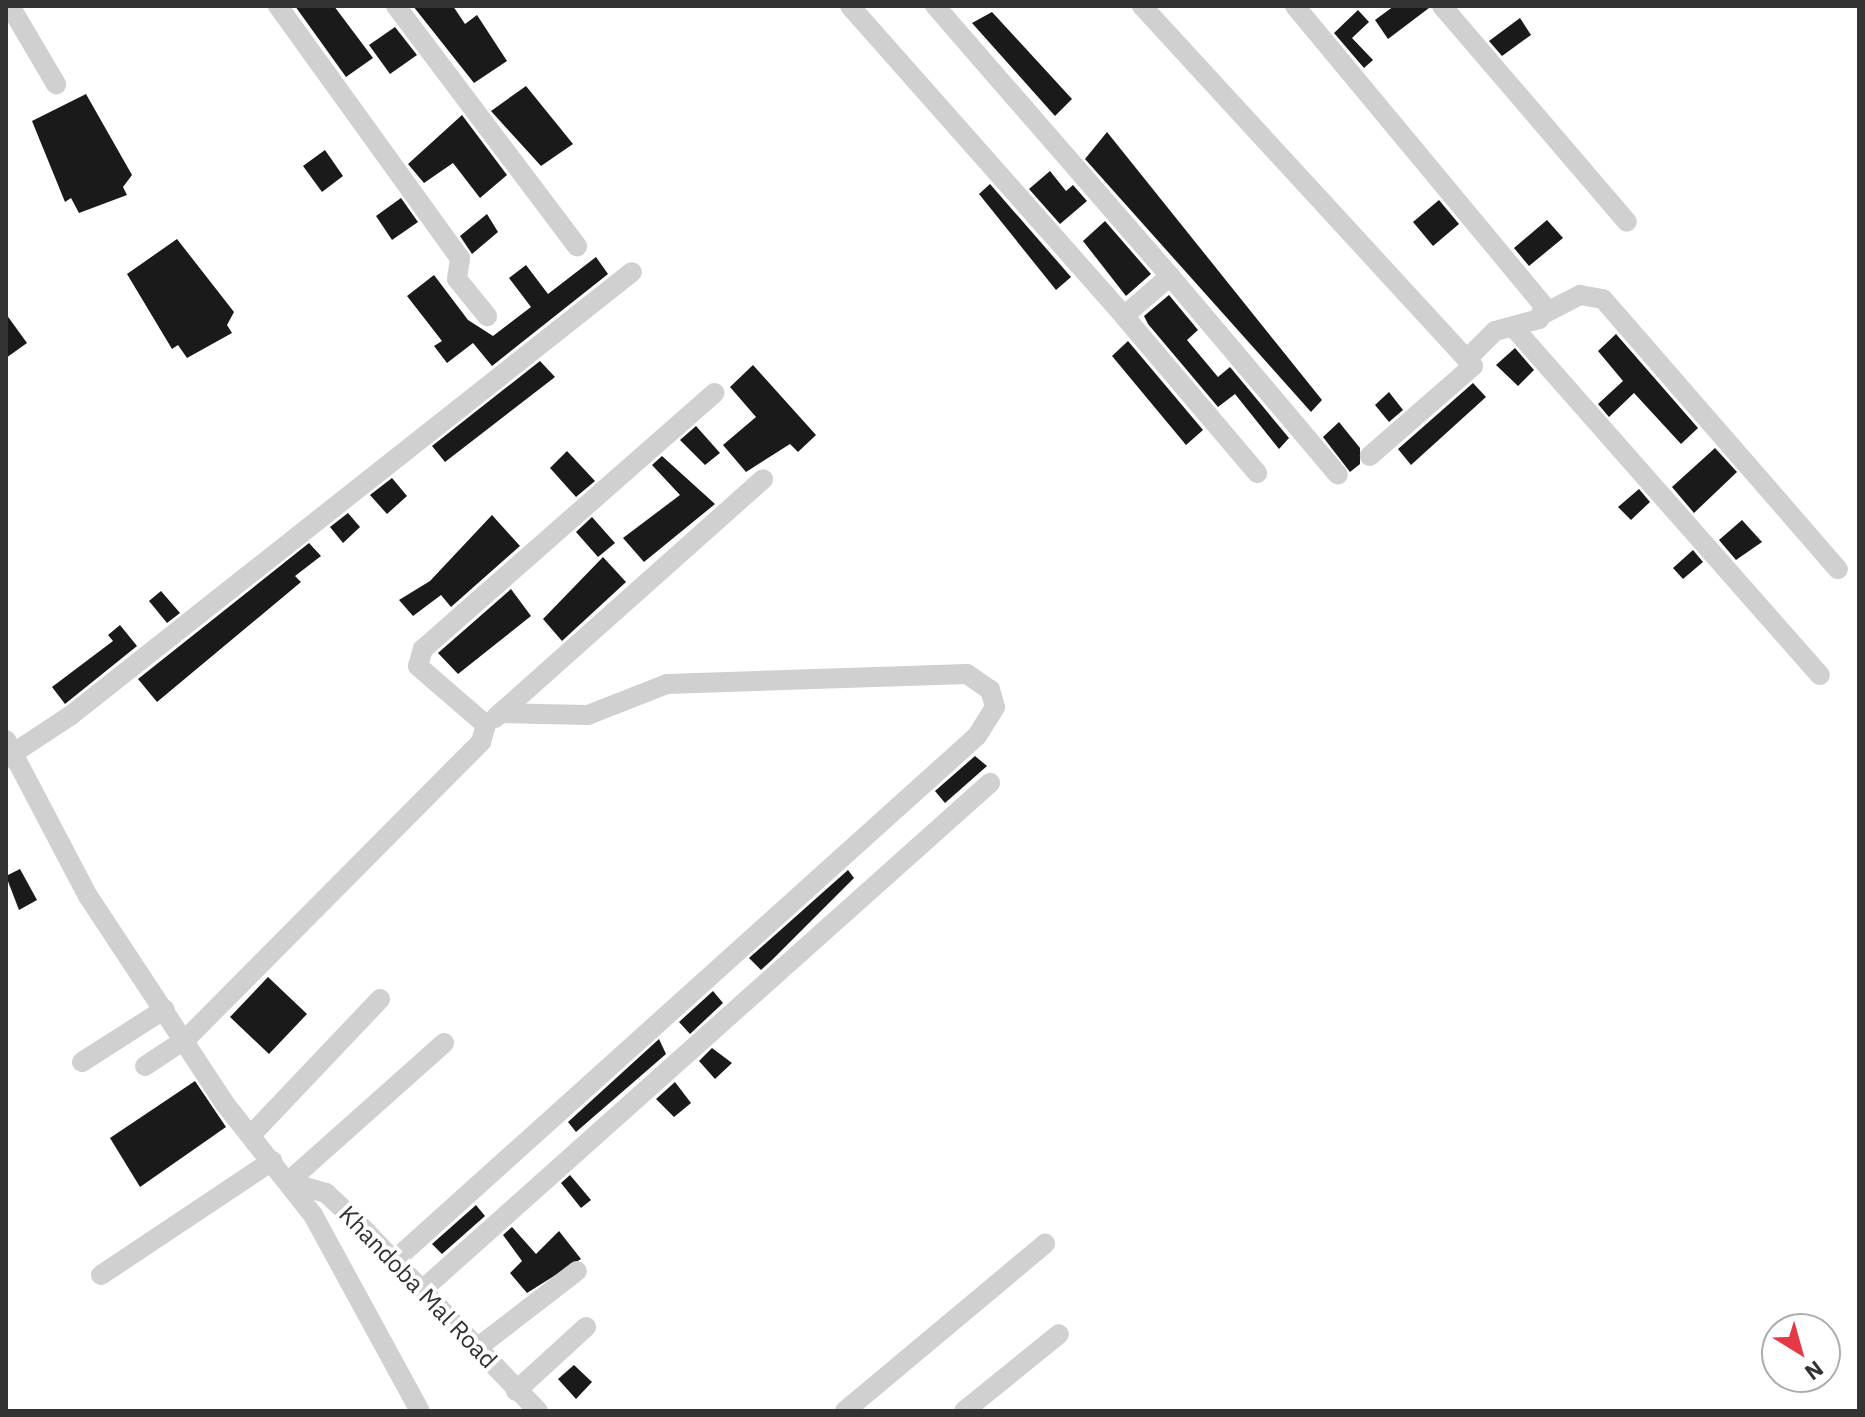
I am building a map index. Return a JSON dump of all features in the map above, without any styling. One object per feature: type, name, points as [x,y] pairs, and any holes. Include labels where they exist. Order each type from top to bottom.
[{"type":"street","points":[[9,6],[14,28],[56,84]]},
{"type":"street","points":[[278,6],[460,258],[457,279],[487,316]]},
{"type":"street","points":[[396,6],[577,246]]},
{"type":"street","points":[[850,6],[1124,316],[1257,473]]},
{"type":"street","points":[[935,6],[1338,475]]},
{"type":"street","points":[[1142,6],[1473,366],[1370,456]]},
{"type":"street","points":[[1295,6],[1541,301],[1543,314]]},
{"type":"street","points":[[1442,6],[1627,222]]},
{"type":"street","points":[[420,1411],[389,1346],[288,1182],[88,896],[8,750],[70,716],[632,272]]},
{"type":"street","points":[[1124,316],[1170,276]]},
{"type":"street","points":[[1467,359],[1487,336],[1543,314],[1580,295],[1603,299],[1838,569]]},
{"type":"street","points":[[1513,327],[1820,675]]},
{"type":"street","points":[[397,1258],[977,736],[995,707],[990,690],[967,674],[667,684],[588,715],[493,719],[416,658],[714,393]]},
{"type":"street","points":[[145,1066],[186,1039],[481,742],[493,719],[763,479]]},
{"type":"street","points":[[421,1291],[990,783]]},
{"type":"street","points":[[252,1134],[380,999]]},
{"type":"street","points":[[82,1062],[165,1009]]},
{"type":"street","points":[[288,1182],[444,1043]]},
{"type":"street","points":[[101,1275],[272,1161]]},
{"type":"street","name":"Khandoba Mal Road","points":[[288,1182],[326,1193],[397,1258],[421,1291],[538,1411]]},
{"type":"street","points":[[845,1411],[1045,1244]]},
{"type":"street","points":[[477,1348],[577,1271]]},
{"type":"street","points":[[516,1391],[586,1327]]},
{"type":"street","points":[[964,1411],[1059,1334]]},
{"type":"building","points":[[295,6],[334,6],[373,58],[346,77]]},
{"type":"building","points":[[413,6],[453,6],[465,24],[477,15],[507,61],[474,83]]},
{"type":"building","points":[[1394,6],[1429,8],[1388,39],[1375,20]]},
{"type":"building","points":[[1358,10],[1369,22],[1352,38],[1373,60],[1364,68],[1334,33]]},
{"type":"building","points":[[992,12],[1072,99],[1055,116],[972,23]]},
{"type":"building","points":[[1520,18],[1531,35],[1502,56],[1489,41]]},
{"type":"building","points":[[395,27],[417,55],[390,74],[369,45]]},
{"type":"building","points":[[526,86],[573,144],[541,166],[491,111]]},
{"type":"building","points":[[86,94],[132,175],[123,187],[127,195],[79,213],[71,198],[65,202],[32,121]]},
{"type":"building","points":[[462,115],[507,175],[480,198],[453,163],[424,183],[408,164]]},
{"type":"building","points":[[1107,132],[1322,400],[1311,412],[1085,159]]},
{"type":"building","points":[[325,150],[343,176],[322,192],[303,166]]},
{"type":"building","points":[[1050,171],[1066,191],[1073,185],[1087,201],[1060,224],[1029,189]]},
{"type":"building","points":[[990,184],[1071,277],[1056,290],[979,194]]},
{"type":"building","points":[[401,198],[418,222],[392,240],[376,216]]},
{"type":"building","points":[[1439,200],[1459,224],[1433,246],[1413,222]]},
{"type":"building","points":[[487,214],[498,232],[472,254],[460,236]]},
{"type":"building","points":[[1547,220],[1563,238],[1529,266],[1514,248]]},
{"type":"building","points":[[1105,221],[1151,274],[1126,296],[1083,241]]},
{"type":"building","points":[[177,239],[234,312],[227,325],[232,333],[187,358],[178,345],[172,349],[127,274]]},
{"type":"building","points":[[596,257],[608,274],[492,366],[473,343],[447,363],[434,346],[442,341],[407,296],[434,275],[468,320],[493,336],[531,307],[509,278],[526,265],[548,294]]},
{"type":"building","points":[[1169,295],[1198,330],[1187,340],[1218,377],[1230,367],[1289,438],[1279,449],[1235,394],[1218,407],[1148,324],[1144,316]]},
{"type":"building","points":[[6,314],[27,343],[6,358]]},
{"type":"building","points":[[1616,334],[1698,428],[1681,444],[1634,393],[1609,417],[1598,404],[1623,381],[1598,351]]},
{"type":"building","points":[[1128,341],[1203,430],[1186,445],[1112,356]]},
{"type":"building","points":[[1515,348],[1534,370],[1518,386],[1496,365]]},
{"type":"building","points":[[540,361],[555,377],[445,462],[432,446]]},
{"type":"building","points":[[753,365],[816,435],[798,452],[790,444],[746,472],[723,445],[756,417],[730,387]]},
{"type":"building","points":[[1473,383],[1486,397],[1411,465],[1398,449]]},
{"type":"building","points":[[1389,392],[1403,410],[1389,422],[1375,405]]},
{"type":"building","points":[[1339,422],[1360,448],[1360,464],[1350,472],[1323,437]]},
{"type":"building","points":[[696,426],[720,453],[705,465],[680,440]]},
{"type":"building","points":[[1715,448],[1737,472],[1694,513],[1672,487]]},
{"type":"building","points":[[567,451],[595,481],[576,497],[550,468]]},
{"type":"building","points":[[662,456],[715,504],[644,562],[623,538],[680,495],[652,465]]},
{"type":"building","points":[[392,478],[407,496],[387,514],[370,495]]},
{"type":"building","points":[[1639,489],[1650,502],[1631,520],[1618,507]]},
{"type":"building","points":[[348,513],[360,527],[343,543],[330,527]]},
{"type":"building","points":[[492,515],[520,546],[451,607],[441,595],[413,616],[399,600],[430,581]]},
{"type":"building","points":[[592,517],[615,543],[598,557],[576,532]]},
{"type":"building","points":[[1742,520],[1762,542],[1736,560],[1719,540]]},
{"type":"building","points":[[309,543],[321,556],[295,576],[301,582],[157,702],[138,679]]},
{"type":"building","points":[[1693,550],[1703,562],[1683,579],[1673,568]]},
{"type":"building","points":[[603,557],[626,582],[562,641],[543,619]]},
{"type":"building","points":[[511,589],[531,616],[458,674],[438,653]]},
{"type":"building","points":[[161,591],[180,613],[167,623],[149,601]]},
{"type":"building","points":[[120,625],[137,646],[65,704],[52,687],[113,641],[108,635]]},
{"type":"building","points":[[975,756],[987,766],[945,803],[935,791]]},
{"type":"building","points":[[20,869],[37,900],[19,910],[6,876]]},
{"type":"building","points":[[848,870],[854,878],[761,970],[749,958]]},
{"type":"building","points":[[268,977],[307,1014],[269,1054],[230,1017]]},
{"type":"building","points":[[713,991],[723,1003],[690,1034],[679,1022]]},
{"type":"building","points":[[659,1039],[666,1054],[576,1132],[568,1122]]},
{"type":"building","points":[[712,1048],[732,1063],[715,1079],[699,1061]]},
{"type":"building","points":[[195,1081],[226,1127],[140,1187],[110,1138]]},
{"type":"building","points":[[675,1082],[691,1103],[674,1117],[656,1099]]},
{"type":"building","points":[[570,1175],[591,1200],[581,1208],[561,1183]]},
{"type":"building","points":[[476,1205],[485,1216],[442,1254],[432,1244]]},
{"type":"building","points":[[512,1227],[536,1254],[559,1231],[581,1259],[527,1293],[510,1273],[522,1261],[503,1235]]},
{"type":"building","points":[[574,1365],[592,1382],[576,1399],[558,1379]]}]
